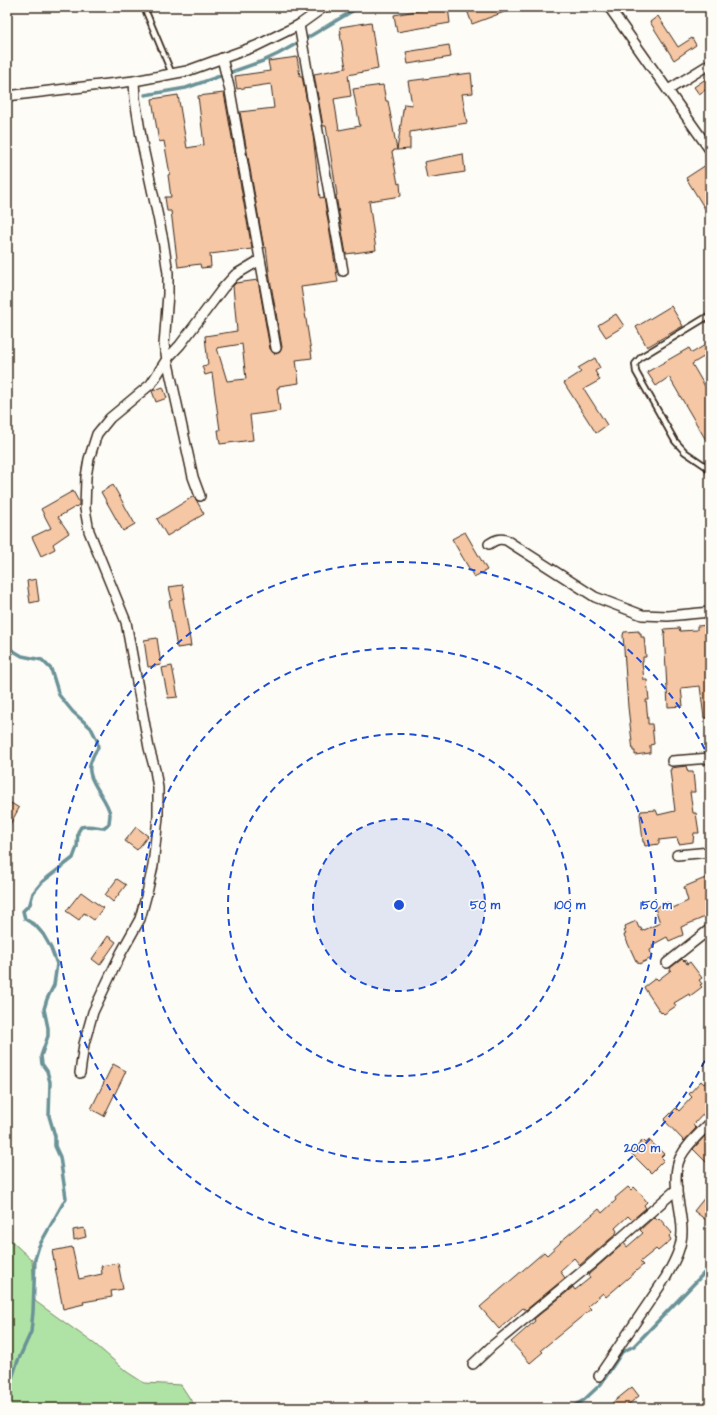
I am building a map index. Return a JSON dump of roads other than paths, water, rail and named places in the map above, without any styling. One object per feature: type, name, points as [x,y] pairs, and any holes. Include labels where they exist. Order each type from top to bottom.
[{"type":"street","points":[[7,96],[134,81],[172,74],[256,46],[299,25],[324,7]]},
{"type":"street","points":[[609,7],[710,150]]},
{"type":"street","points":[[299,25],[343,271]]},
{"type":"street","points":[[222,58],[227,78],[276,348]]},
{"type":"street","points":[[668,90],[710,64]]},
{"type":"street","points":[[134,81],[135,99],[142,143],[163,240],[168,273],[164,345],[193,477],[200,496]]},
{"type":"street","points":[[80,1073],[84,1044],[93,1012],[121,953],[140,919],[153,866],[158,817],[158,788],[149,748],[126,622],[89,531],[85,509],[86,477],[89,459],[97,434],[110,418],[151,384],[167,359],[180,345],[223,288],[235,275],[260,260]]},
{"type":"street","points":[[489,544],[497,539],[506,540],[595,597],[642,615],[668,616],[710,612]]},
{"type":"street","points":[[672,761],[710,758]]},
{"type":"street","points":[[677,855],[710,852]]},
{"type":"street","points":[[667,963],[710,929]]},
{"type":"street","points":[[599,1376],[666,1277],[675,1260],[680,1246],[682,1232],[676,1175],[680,1159],[689,1144],[710,1123]]},
{"type":"street","points":[[473,1364],[492,1346],[590,1265],[677,1189]]},
{"type":"lane","points":[[144,7],[172,74]]},
{"type":"lane","points":[[710,315],[641,357],[635,364],[636,372],[675,441],[685,452],[707,467],[710,473]]},
{"type":"waterway","points":[[145,95],[186,88],[263,61],[312,35],[359,7]]},
{"type":"waterway","points":[[7,647],[22,656],[42,660],[51,669],[59,695],[73,712],[91,728],[97,740],[98,748],[93,756],[90,766],[90,773],[96,787],[105,800],[110,814],[109,824],[103,828],[89,826],[81,827],[78,832],[77,847],[73,858],[42,882],[33,893],[30,904],[23,911],[25,919],[35,925],[43,934],[51,948],[57,964],[54,985],[44,1009],[48,1036],[41,1056],[42,1064],[47,1071],[50,1082],[49,1116],[55,1136],[55,1146],[60,1157],[66,1198],[39,1246],[35,1259],[31,1332],[17,1363],[11,1381],[7,1386]]},
{"type":"waterway","points":[[570,1408],[584,1400],[601,1384],[622,1352],[634,1346],[710,1267]]}]
